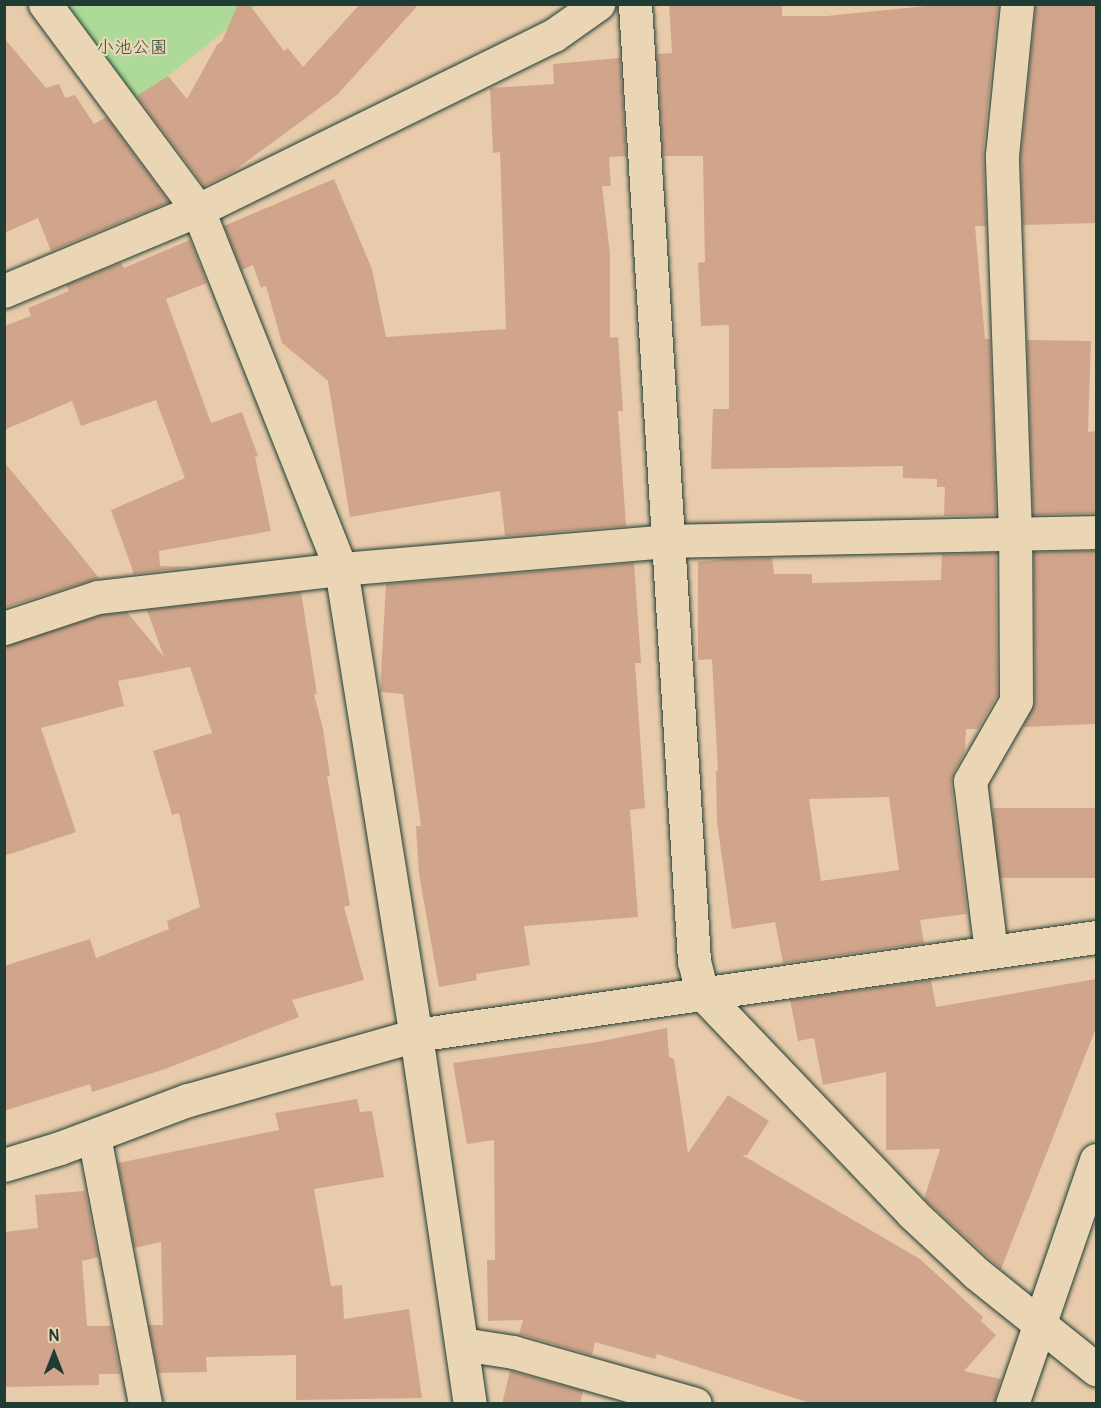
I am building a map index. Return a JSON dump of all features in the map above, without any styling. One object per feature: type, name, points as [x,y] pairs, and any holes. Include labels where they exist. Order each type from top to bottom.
[{"type":"street","points":[[45,4],[198,210],[340,569],[416,1035],[470,1404]]},
{"type":"street","points":[[4,291],[198,210],[554,35],[598,4]]},
{"type":"street","points":[[635,4],[694,961],[702,993],[913,1214],[976,1273],[1096,1369]]},
{"type":"street","points":[[992,952],[970,781],[1016,701],[1015,533],[1002,155],[1017,4]]},
{"type":"street","points":[[4,628],[98,597],[340,569],[668,541],[1096,532]]},
{"type":"street","points":[[4,1165],[94,1136],[188,1100],[416,1035],[1096,937]]},
{"type":"street","points":[[94,1136],[145,1404]]},
{"type":"street","points":[[1012,1404],[1096,1160]]},
{"type":"street","points":[[462,1344],[513,1352],[694,1404]]},
{"type":"green space","name":"小池公園","points":[[42,5],[257,5],[124,111]]},
{"type":"building","points":[[238,4],[249,4],[284,51],[288,48],[303,67],[360,4],[419,4],[337,95],[231,173],[204,186],[137,96],[168,76],[187,99],[217,45],[222,41]]},
{"type":"building","points":[[669,4],[782,4],[782,16],[827,16],[945,4],[998,4],[983,153],[986,226],[975,226],[985,339],[990,339],[996,515],[944,516],[945,487],[937,487],[937,479],[903,478],[903,466],[711,469],[713,409],[729,409],[729,325],[701,326],[698,263],[705,262],[703,156],[663,156],[657,54],[672,53]]},
{"type":"building","points":[[1036,4],[1096,4],[1096,223],[1023,225],[1021,156]]},
{"type":"building","points":[[4,38],[46,88],[59,84],[65,98],[75,95],[94,124],[106,117],[169,202],[51,251],[38,218],[4,233]]},
{"type":"building","points":[[620,58],[626,156],[609,157],[611,186],[602,186],[610,253],[610,338],[618,337],[623,411],[618,411],[626,526],[505,536],[500,491],[350,517],[328,381],[282,343],[266,286],[261,288],[253,265],[242,270],[224,226],[334,179],[372,269],[386,337],[506,329],[500,152],[493,153],[490,88],[554,84],[553,64]]},
{"type":"building","points":[[190,240],[207,283],[166,299],[211,423],[242,412],[258,456],[255,457],[271,531],[159,551],[160,566],[191,567],[134,574],[111,510],[185,478],[156,400],[81,426],[72,401],[4,430],[4,326],[31,316],[28,308],[69,291],[66,285],[121,263],[124,268]]},
{"type":"building","points":[[1027,340],[1091,341],[1088,432],[1096,431],[1095,513],[1033,515]]},
{"type":"building","points":[[4,462],[70,542],[99,578],[4,608]]},
{"type":"building","points":[[1095,551],[1096,724],[1023,727],[1035,701],[1034,552]]},
{"type":"building","points":[[996,553],[997,696],[978,729],[966,729],[965,751],[951,783],[967,914],[920,920],[924,943],[783,963],[775,922],[732,929],[717,822],[716,771],[718,771],[712,659],[698,660],[698,562],[772,558],[774,574],[812,574],[812,583],[941,580],[942,554]],"holes":[[[889,797],[899,870],[821,881],[809,799]]]},
{"type":"building","points":[[634,563],[641,663],[635,663],[645,808],[630,810],[638,917],[524,926],[530,965],[476,974],[477,980],[439,987],[419,874],[416,826],[421,826],[403,694],[380,692],[386,584]]},
{"type":"building","points":[[301,592],[317,694],[314,694],[323,729],[330,776],[327,776],[350,905],[344,907],[364,980],[292,1000],[299,1017],[165,1069],[92,1092],[90,1084],[4,1111],[4,966],[90,939],[96,958],[169,929],[167,921],[200,907],[179,813],[172,815],[153,751],[212,733],[190,667],[118,681],[124,706],[41,728],[76,832],[4,856],[4,646],[102,615],[127,612],[164,657],[147,610]]},
{"type":"building","points":[[993,808],[1096,808],[1096,878],[993,878]]},
{"type":"building","points":[[1096,979],[1096,1028],[1001,1269],[924,1199],[940,1149],[886,1150],[886,1072],[823,1085],[814,1038],[798,1041],[790,1000],[931,980],[936,1007]]},
{"type":"building","points":[[667,1028],[669,1057],[674,1059],[688,1153],[728,1095],[769,1121],[747,1155],[742,1155],[920,1259],[983,1317],[981,1321],[996,1335],[964,1371],[1001,1379],[994,1404],[813,1404],[657,1354],[655,1359],[595,1342],[592,1355],[519,1334],[523,1320],[488,1321],[487,1260],[495,1260],[494,1140],[467,1144],[453,1063],[597,1042]]},
{"type":"building","points":[[357,1099],[360,1112],[372,1111],[384,1177],[314,1189],[331,1286],[342,1285],[344,1319],[409,1309],[422,1398],[296,1400],[296,1355],[206,1357],[207,1372],[158,1373],[149,1325],[163,1325],[161,1242],[134,1248],[118,1163],[279,1130],[275,1113]]},
{"type":"building","points":[[85,1191],[98,1257],[82,1261],[87,1326],[111,1326],[120,1374],[99,1374],[99,1385],[4,1387],[4,1232],[38,1228],[35,1195]]},
{"type":"building","points":[[510,1371],[583,1391],[580,1404],[502,1404]]}]
